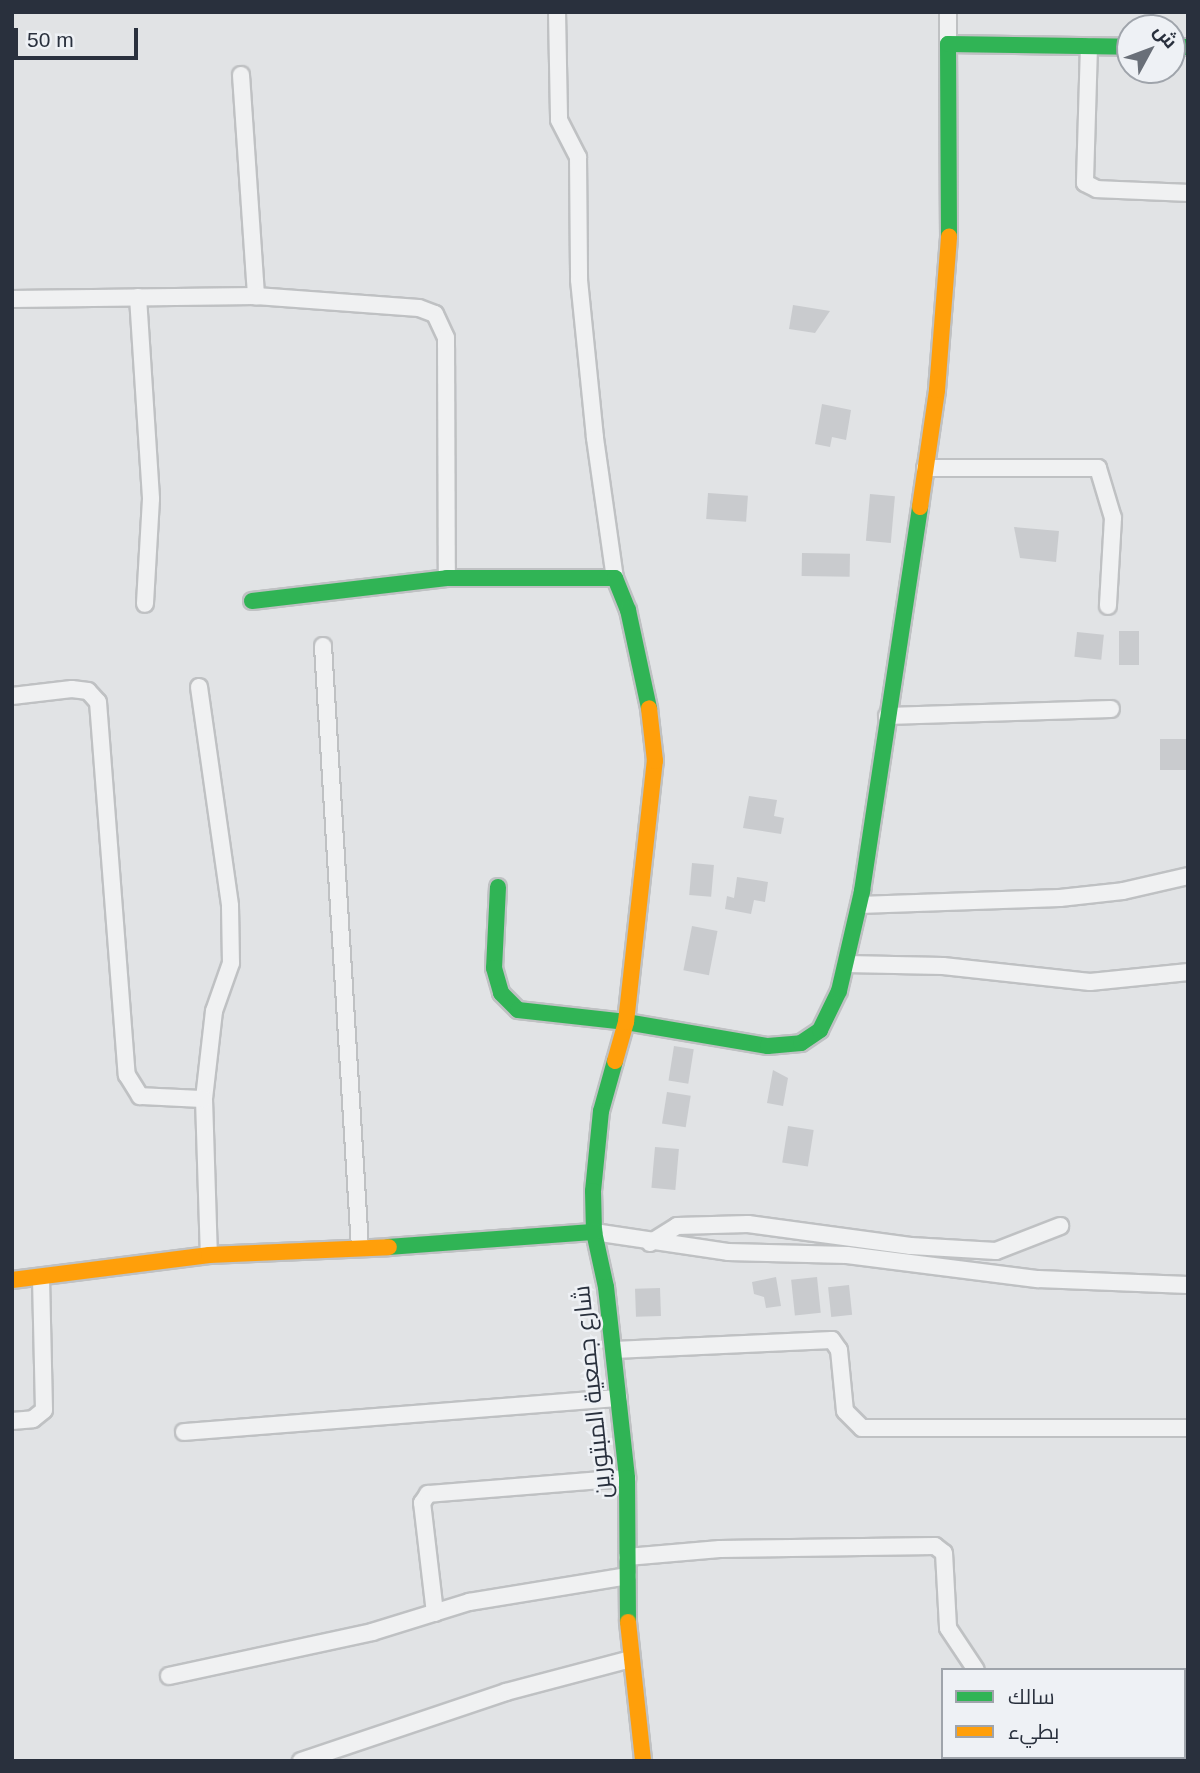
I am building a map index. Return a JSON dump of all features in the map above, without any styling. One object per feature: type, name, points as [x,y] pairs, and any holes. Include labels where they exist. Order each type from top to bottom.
[{"type":"street","points":[[253,601],[447,578],[615,578],[594,438],[579,280],[578,157],[559,120],[557,12]]},
{"type":"street","points":[[498,887],[494,968],[509,1004],[518,1010],[626,1022],[768,1046],[801,1044],[828,1017],[846,964],[859,905],[925,468],[949,240],[948,12]]},
{"type":"street","points":[[948,44],[1116,47]]},
{"type":"street","points":[[1089,46],[1085,183],[1097,189],[1188,193]]},
{"type":"street","points":[[241,75],[256,296]]},
{"type":"street","points":[[12,299],[256,296],[419,308],[435,314],[446,338],[447,578]]},
{"type":"street","points":[[138,297],[151,499],[145,604]]},
{"type":"street","points":[[925,468],[1098,468],[1113,518],[1108,606]]},
{"type":"street","name":"شارع جمعية المبتورين","points":[[615,578],[628,610],[641,664],[655,761],[626,1022],[597,1133],[594,1232],[620,1398],[627,1478],[631,1659],[643,1761]]},
{"type":"street","points":[[323,646],[360,1247]]},
{"type":"street","points":[[199,687],[230,929],[231,963],[214,1011],[204,1099],[209,1255]]},
{"type":"street","points":[[12,696],[72,689],[88,691],[98,702],[127,1075],[140,1096],[204,1099]]},
{"type":"street","points":[[887,716],[1111,709]]},
{"type":"street","points":[[859,905],[1060,898],[1123,891],[1188,876]]},
{"type":"street","points":[[846,964],[943,966],[1090,982],[1188,972]]},
{"type":"street","points":[[650,1243],[677,1226],[748,1224],[911,1246],[996,1251],[1060,1226]]},
{"type":"street","points":[[12,1280],[209,1255],[509,1241],[594,1232],[650,1243],[728,1252],[847,1255],[1078,1282],[1188,1285]]},
{"type":"street","points":[[12,1421],[33,1419],[44,1410],[41,1277]]},
{"type":"street","points":[[614,1350],[832,1340],[839,1349],[845,1411],[862,1428],[1188,1427]]},
{"type":"street","points":[[184,1432],[620,1398]]},
{"type":"street","points":[[435,1612],[422,1503],[428,1494],[627,1478]]},
{"type":"street","points":[[627,1557],[720,1549],[935,1545],[944,1553],[948,1628],[975,1668]]},
{"type":"street","points":[[169,1676],[372,1632],[469,1602],[628,1576]]},
{"type":"street","points":[[301,1761],[506,1692],[631,1659]]},
{"type":"building","points":[[793,305],[830,311],[815,333],[789,329]]},
{"type":"building","points":[[822,404],[851,410],[846,440],[832,437],[830,447],[815,444]]},
{"type":"building","points":[[708,493],[748,496],[746,522],[706,519]]},
{"type":"building","points":[[870,494],[895,496],[891,543],[866,541]]},
{"type":"building","points":[[1014,527],[1059,531],[1056,562],[1020,558]]},
{"type":"building","points":[[802,553],[850,554],[850,577],[802,576]]},
{"type":"building","points":[[1119,631],[1139,631],[1139,665],[1119,665]]},
{"type":"building","points":[[1077,632],[1104,635],[1101,660],[1074,657]]},
{"type":"building","points":[[1160,739],[1188,739],[1188,770],[1160,770]]},
{"type":"building","points":[[749,796],[777,800],[774,816],[784,818],[781,834],[743,828]]},
{"type":"building","points":[[692,863],[714,865],[711,897],[689,895]]},
{"type":"building","points":[[737,877],[768,882],[765,902],[754,900],[751,914],[725,909],[727,896],[734,898]]},
{"type":"building","points":[[692,926],[718,931],[709,975],[683,970]]},
{"type":"building","points":[[674,1046],[694,1049],[688,1084],[669,1081]]},
{"type":"building","points":[[773,1070],[788,1078],[783,1106],[767,1103]]},
{"type":"building","points":[[667,1092],[691,1096],[686,1127],[662,1124]]},
{"type":"building","points":[[788,1126],[814,1130],[808,1167],[782,1163]]},
{"type":"building","points":[[655,1147],[679,1149],[675,1190],[651,1188]]},
{"type":"building","points":[[776,1277],[781,1306],[766,1308],[764,1297],[754,1294],[752,1282]]},
{"type":"building","points":[[817,1277],[821,1313],[795,1316],[791,1280]]},
{"type":"building","points":[[849,1285],[852,1315],[831,1317],[828,1287]]},
{"type":"building","points":[[660,1288],[661,1316],[636,1317],[635,1289]]},
{"type":"traffic: fast","points":[[949,236],[948,44],[1116,47]]},
{"type":"traffic: fast","points":[[498,887],[494,968],[501,993],[518,1010],[626,1022],[768,1046],[801,1043],[820,1030],[839,991],[862,891],[920,507]]},
{"type":"traffic: fast","points":[[252,601],[447,578],[615,578],[628,610],[649,708]]},
{"type":"traffic: fast","points":[[615,1061],[601,1111],[593,1191],[594,1232],[606,1287],[627,1478],[628,1622]]},
{"type":"traffic: fast","points":[[389,1247],[594,1232]]},
{"type":"traffic: slow","points":[[920,507],[937,390],[949,236]]},
{"type":"traffic: slow","points":[[615,1061],[626,1022],[655,761],[649,708]]},
{"type":"traffic: slow","points":[[12,1280],[209,1255],[389,1247]]},
{"type":"traffic: slow","points":[[628,1622],[643,1761]]}]
